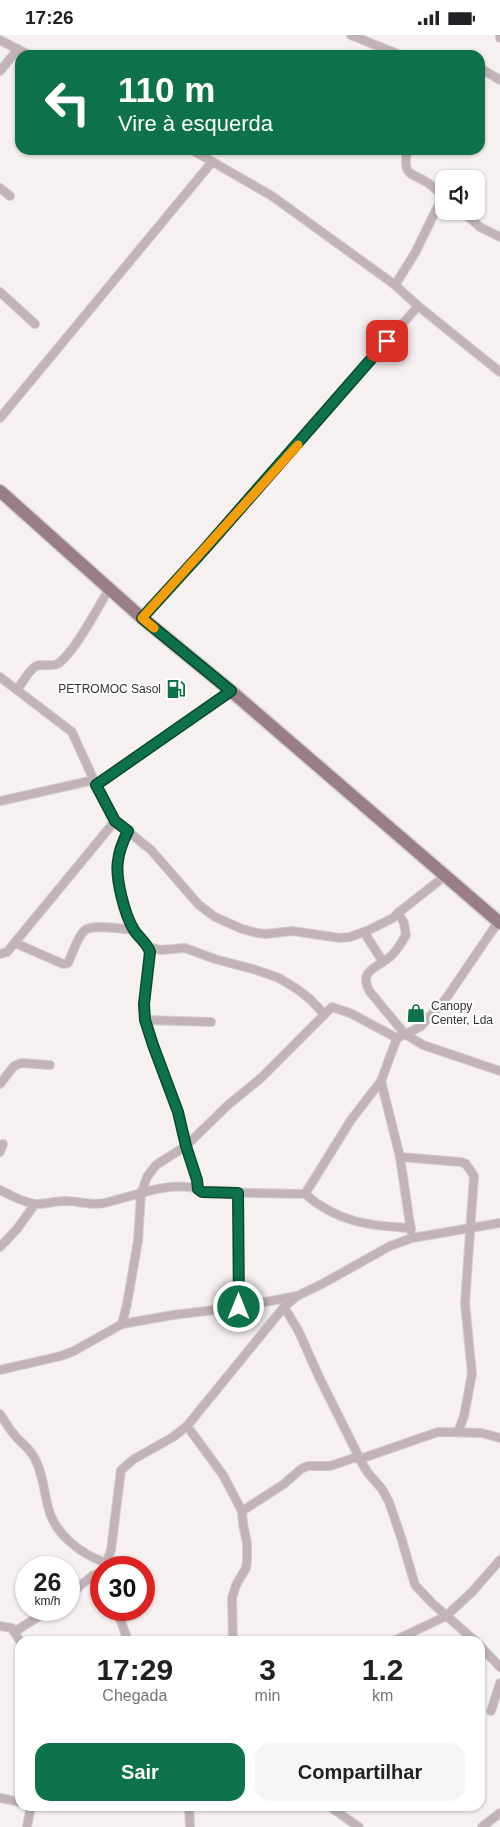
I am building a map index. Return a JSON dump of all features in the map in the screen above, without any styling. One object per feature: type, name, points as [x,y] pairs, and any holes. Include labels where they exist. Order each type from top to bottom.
[{"type":"main road","points":[[0,491],[142,618],[231,691],[499,922]]},
{"type":"street","points":[[351,35],[388,50]]},
{"type":"street","points":[[0,39],[18,49]]},
{"type":"street","points":[[0,71],[15,53]]},
{"type":"street","points":[[485,70],[499,75]]},
{"type":"street","points":[[200,155],[272,197],[395,285],[500,372]]},
{"type":"street","points":[[407,155],[406,168],[408,171],[435,190]]},
{"type":"street","points":[[0,418],[212,162]]},
{"type":"street","points":[[0,188],[10,196]]},
{"type":"street","points":[[395,285],[415,253],[435,212]]},
{"type":"street","points":[[472,220],[500,237]]},
{"type":"street","points":[[0,292],[35,324]]},
{"type":"street","points":[[142,618],[324,415],[418,306]]},
{"type":"street","points":[[16,690],[37,666],[56,665],[61,661],[75,643],[109,589]]},
{"type":"street","points":[[0,677],[72,732],[115,821],[151,850],[199,905],[215,917],[242,929],[266,934],[292,931],[350,937],[393,918],[445,876]]},
{"type":"street","points":[[0,801],[95,783],[231,691]]},
{"type":"street","points":[[0,960],[115,821]]},
{"type":"street","points":[[128,831],[122,842],[117,871],[123,901],[134,930],[150,952],[144,1004],[145,1020],[178,1112],[198,1189]]},
{"type":"street","points":[[398,913],[404,923],[406,935],[393,954],[368,973],[365,978],[365,984],[401,1036]]},
{"type":"street","points":[[305,1194],[351,1120],[381,1081],[401,1036],[420,1027],[445,1000],[499,922]]},
{"type":"street","points":[[15,943],[63,964],[68,963],[81,935],[86,929],[93,927],[134,930]]},
{"type":"street","points":[[364,932],[384,962]]},
{"type":"street","points":[[148,947],[161,950],[186,948],[215,959],[279,978],[304,994],[324,1014]]},
{"type":"street","points":[[122,1324],[138,1241],[141,1194],[147,1177],[156,1165],[186,1146],[228,1105],[260,1078],[332,1007],[423,1045],[500,1071]]},
{"type":"street","points":[[145,1020],[212,1022]]},
{"type":"street","points":[[0,1084],[14,1065],[20,1063],[50,1065]]},
{"type":"street","points":[[381,1081],[400,1157],[412,1238]]},
{"type":"street","points":[[400,1157],[461,1162],[466,1164],[474,1176],[465,1315],[472,1374],[464,1416],[458,1432]]},
{"type":"street","points":[[0,1190],[35,1204],[66,1201],[101,1204],[169,1187],[184,1186],[198,1189],[202,1192],[305,1194],[317,1205],[337,1216],[358,1222],[411,1228]]},
{"type":"street","points":[[238,1193],[239,1307]]},
{"type":"street","points":[[0,1247],[18,1229],[35,1204]]},
{"type":"street","points":[[109,1556],[122,1470],[134,1459],[173,1437],[187,1426],[284,1307],[297,1296],[390,1246],[412,1238],[500,1223]]},
{"type":"street","points":[[0,1370],[61,1356],[74,1351],[122,1324],[172,1315],[239,1307],[297,1296]]},
{"type":"street","points":[[284,1307],[298,1330],[360,1459],[389,1502],[415,1585],[469,1636]]},
{"type":"street","points":[[0,1414],[13,1433],[30,1449],[35,1457],[40,1469],[48,1510],[52,1520],[61,1533],[90,1556]]},
{"type":"street","points":[[187,1426],[223,1475],[242,1511],[247,1543],[247,1560],[246,1568],[236,1585],[232,1598],[233,1636]]},
{"type":"street","points":[[242,1511],[308,1466],[330,1466],[354,1458],[360,1459],[430,1433],[482,1433],[500,1438]]},
{"type":"street","points":[[404,1636],[446,1616],[472,1592],[500,1560]]},
{"type":"street","points":[[80,1585],[90,1577]]},
{"type":"street","points":[[14,1632],[32,1621]]},
{"type":"street","points":[[121,1621],[126,1636]]},
{"type":"street","points":[[0,1626],[12,1628],[17,1636]]},
{"type":"street","points":[[412,1632],[413,1636]]},
{"type":"street","points":[[485,1651],[500,1667]]},
{"type":"street","points":[[491,1711],[500,1683]]},
{"type":"street","points":[[0,1798],[15,1801]]},
{"type":"street","points":[[26,1827],[29,1811]]},
{"type":"street","points":[[189,1811],[190,1827]]},
{"type":"street","points":[[337,1811],[359,1827]]},
{"type":"street","points":[[482,1827],[500,1813]]},
{"type":"slow traffic","points":[[154,628],[142,618],[298,445]]},
{"type":"place","name":"PETROMOC Sasol","points":[[176,689]]},
{"type":"place","name":"Canopy Center, Lda","points":[[416,1013]]},
{"type":"route","points":[[239,1307],[240,1228],[238,1193],[202,1192],[198,1189],[178,1112],[145,1020],[144,1004],[150,952],[134,930],[123,901],[117,871],[122,842],[128,831],[115,821],[96,785],[231,691],[142,618],[324,415],[387,341]]}]
